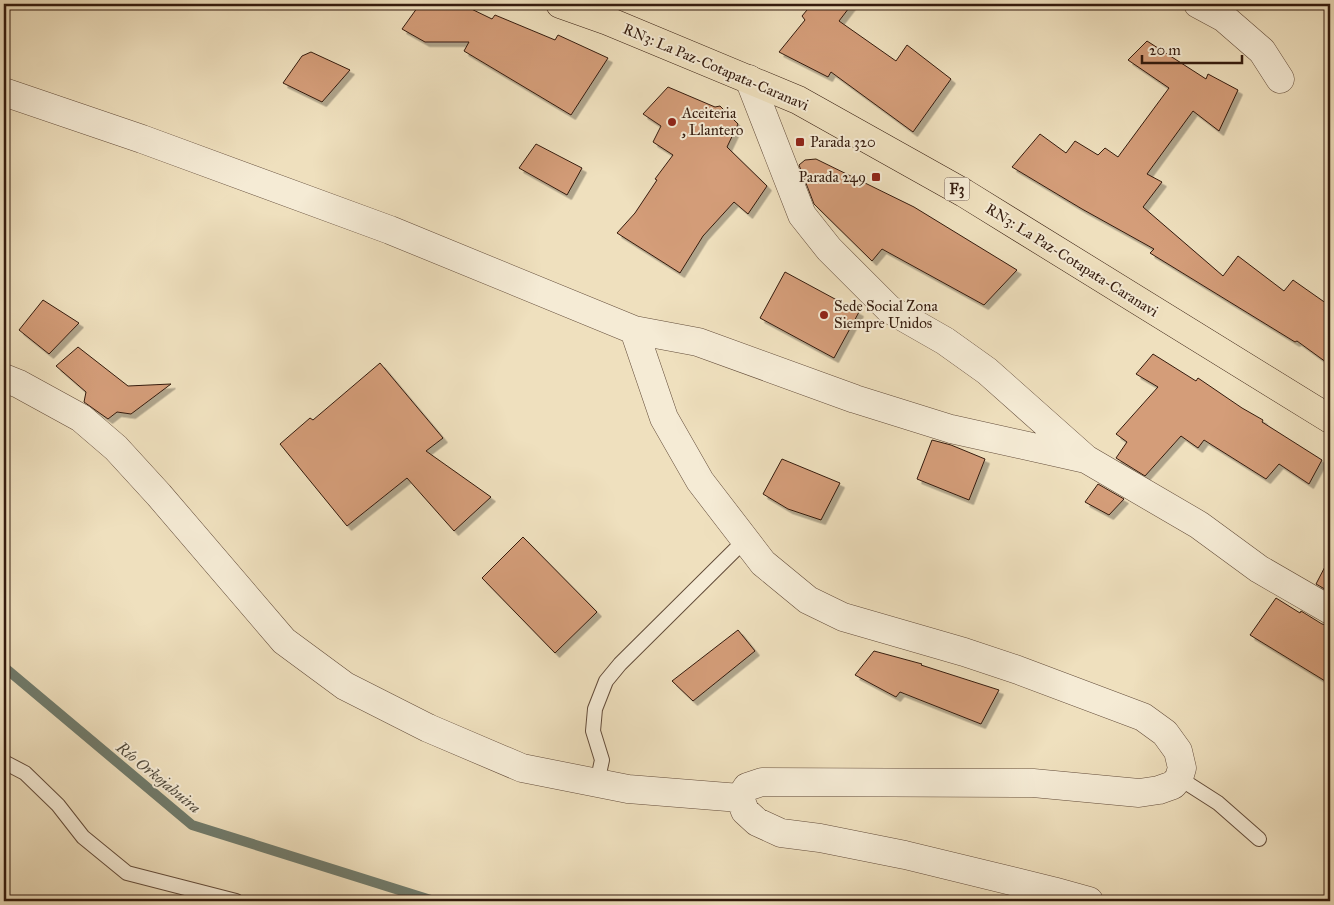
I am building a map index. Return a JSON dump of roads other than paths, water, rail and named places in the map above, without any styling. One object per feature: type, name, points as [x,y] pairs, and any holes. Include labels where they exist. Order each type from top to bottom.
[{"type":"highway","name":"RN3: La Paz-Cotapata-Caranavi","points":[[560,4],[608,21],[798,100],[964,193],[1330,419]]},
{"type":"street","points":[[1198,4],[1224,18],[1262,51],[1280,79]]},
{"type":"street","points":[[749,80],[802,214],[829,249],[889,309],[945,342],[987,371],[1086,459],[1199,525],[1259,569],[1330,610]]},
{"type":"street","points":[[4,92],[142,139],[390,230],[634,330],[698,342],[855,399],[951,429],[1086,459]]},
{"type":"street","points":[[634,330],[664,418],[700,481],[763,563],[808,600],[843,617],[964,652],[1018,670],[1143,717],[1165,733],[1178,751],[1182,768],[1179,778],[1173,785],[1159,790],[1139,793],[1033,783],[762,782],[747,787],[740,798]]},
{"type":"street","points":[[4,378],[81,418],[116,448],[160,495],[284,641],[345,686],[428,728],[522,768],[628,790],[740,798]]},
{"type":"street","points":[[740,798],[745,811],[757,822],[781,833],[820,838],[906,855],[1089,901]]},
{"type":"lane","points":[[597,783],[602,760],[593,731],[595,709],[606,681],[620,664],[745,540]]},
{"type":"lane","points":[[4,762],[25,773],[58,805],[83,837],[127,873],[236,901]]},
{"type":"lane","points":[[1179,778],[1218,803],[1259,839]]},
{"type":"waterway","name":"Río Orkojahuira","points":[[4,667],[192,825],[434,901]]},
{"type":"place","name":"Aceiteria , Llantero","points":[[672,122]]},
{"type":"place","name":"Parada 320","points":[[800,142]]},
{"type":"place","name":"Parada 249","points":[[876,177]]},
{"type":"place","name":"Sede Social Zona Siempre Unidos","points":[[824,315]]}]
